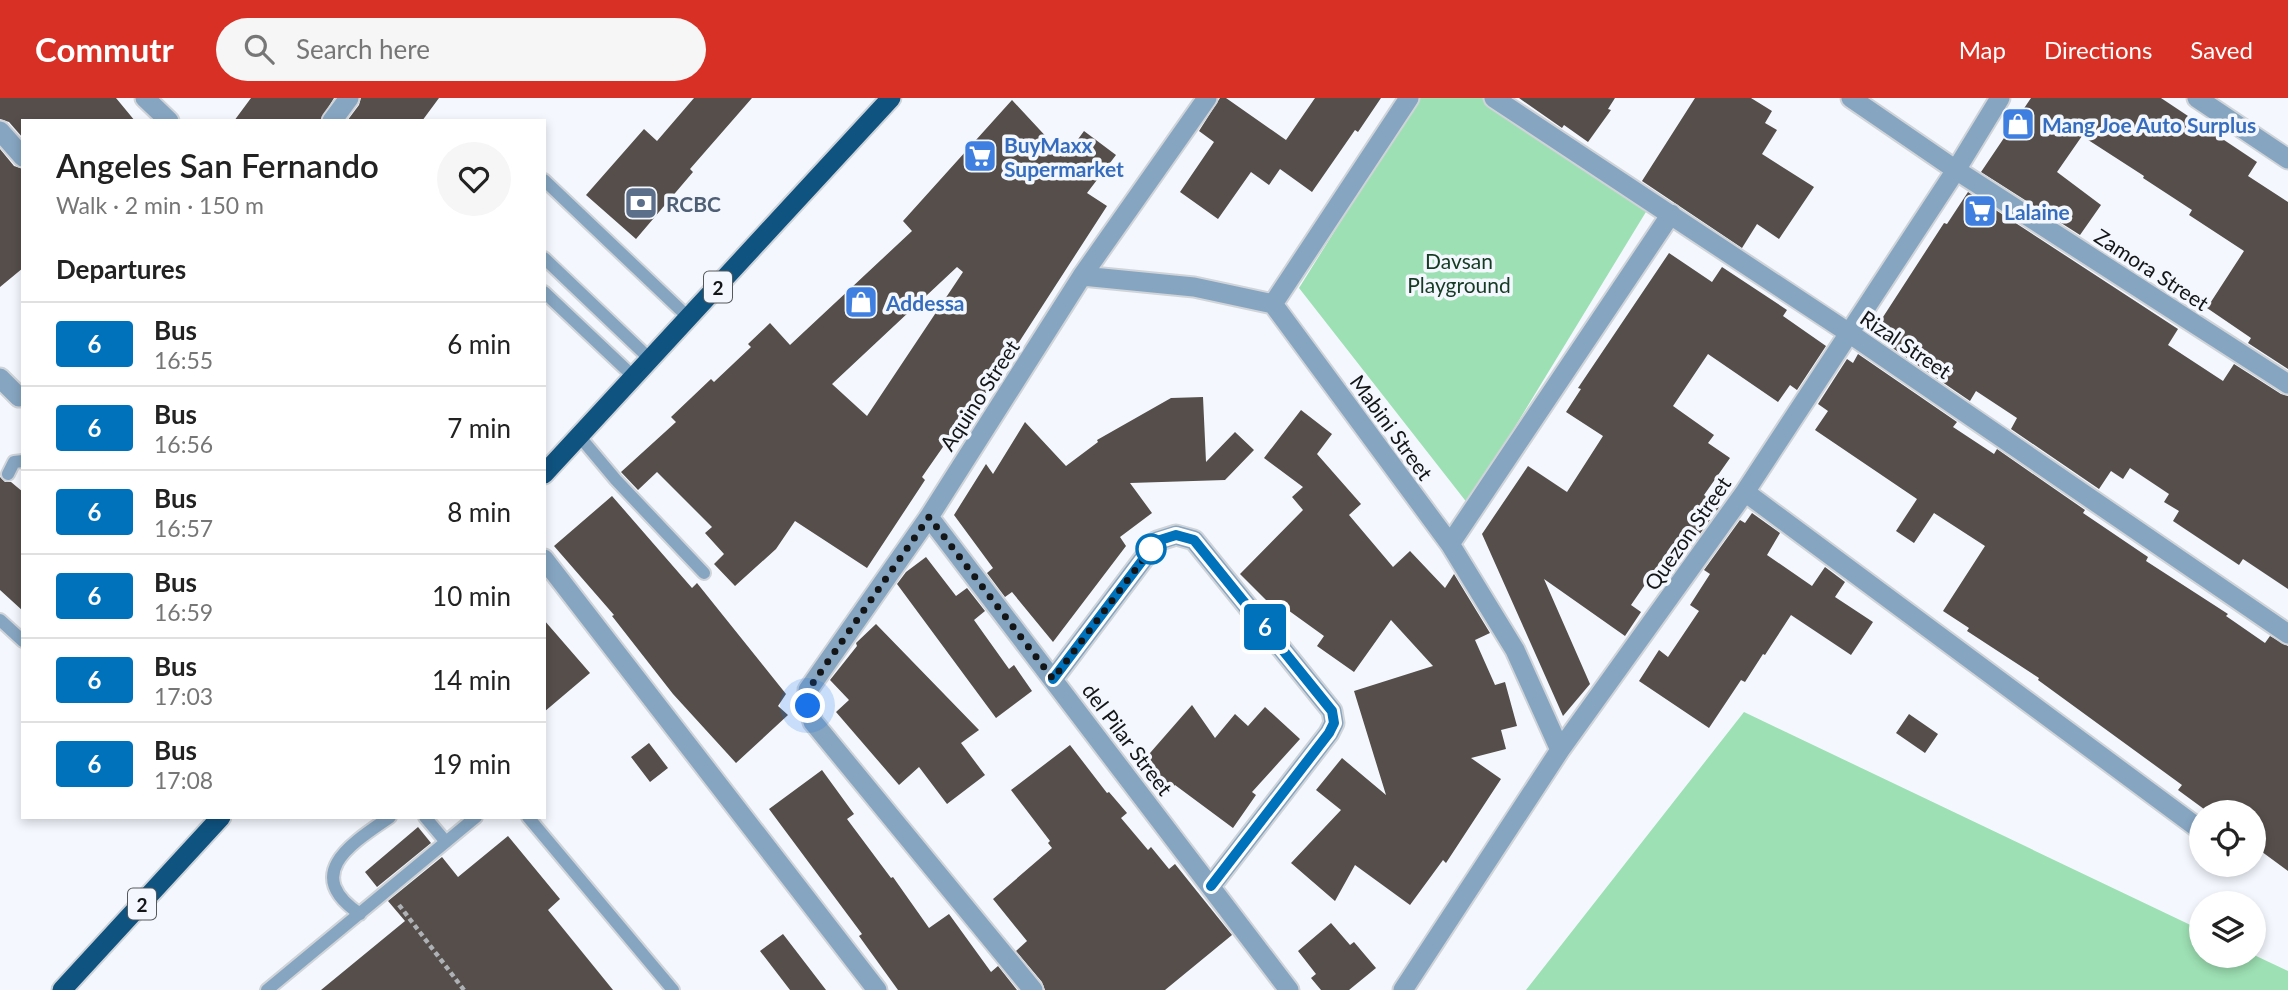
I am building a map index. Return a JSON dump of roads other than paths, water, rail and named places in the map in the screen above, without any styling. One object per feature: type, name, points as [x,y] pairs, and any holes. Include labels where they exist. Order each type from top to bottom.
[{"type":"highway","name":"2","points":[[548,463],[580,437],[891,98]]},
{"type":"highway","name":"2","points":[[71,987],[214,820]]},
{"type":"street","points":[[333,119],[349,98]]},
{"type":"street","name":"Aquino Street","points":[[1033,990],[813,722],[808,706],[808,690],[929,517],[1082,276],[1207,98]]},
{"type":"street","points":[[1082,276],[1194,287],[1273,304],[1409,98]]},
{"type":"street","name":"Rizal Street","points":[[1494,98],[1849,333],[2288,634]]},
{"type":"street","name":"Zamora Street","points":[[1851,98],[1956,170],[2288,384]]},
{"type":"street","name":"Quezon Street","points":[[1402,990],[1560,750],[1745,492],[1956,170],[2000,98]]},
{"type":"street","points":[[2197,98],[2288,159]]},
{"type":"street","points":[[0,131],[21,155]]},
{"type":"street","points":[[1450,544],[1671,214]]},
{"type":"street","name":"Mabini Street","points":[[1273,304],[1450,544],[1515,650],[1560,750]]},
{"type":"street","points":[[0,378],[19,397]]},
{"type":"street","points":[[1745,492],[2189,821]]},
{"type":"street","name":"del Pilar Street","points":[[929,517],[1289,990]]},
{"type":"street","points":[[1053,679],[1157,541],[1176,535],[1194,540],[1332,711],[1334,723],[1329,733],[1211,886]]},
{"type":"street","points":[[546,562],[877,990]]},
{"type":"lane","points":[[546,182],[689,318]]},
{"type":"lane","points":[[546,260],[651,360]]},
{"type":"lane","points":[[546,294],[635,378]]},
{"type":"lane","points":[[580,437],[616,480],[704,573]]},
{"type":"lane","points":[[8,474],[15,462],[21,461]]},
{"type":"lane","points":[[0,620],[21,639]]},
{"type":"lane","points":[[360,914],[339,897],[333,885],[336,868],[340,857],[351,844],[387,819]]},
{"type":"lane","points":[[427,819],[446,842]]},
{"type":"lane","points":[[267,990],[474,819]]},
{"type":"lane","points":[[530,819],[673,990]]},
{"type":"place","name":"Mang Joe Auto Surplus","points":[[2018,124]]},
{"type":"place","name":"BuyMaxx Supermarket","points":[[980,156]]},
{"type":"place","name":"RCBC","points":[[641,203]]},
{"type":"place","name":"Lalaine","points":[[1980,211]]},
{"type":"place","name":"Addessa","points":[[861,302]]},
{"type":"park label","name":"Davsan Playground","points":[[1459,272]]}]
